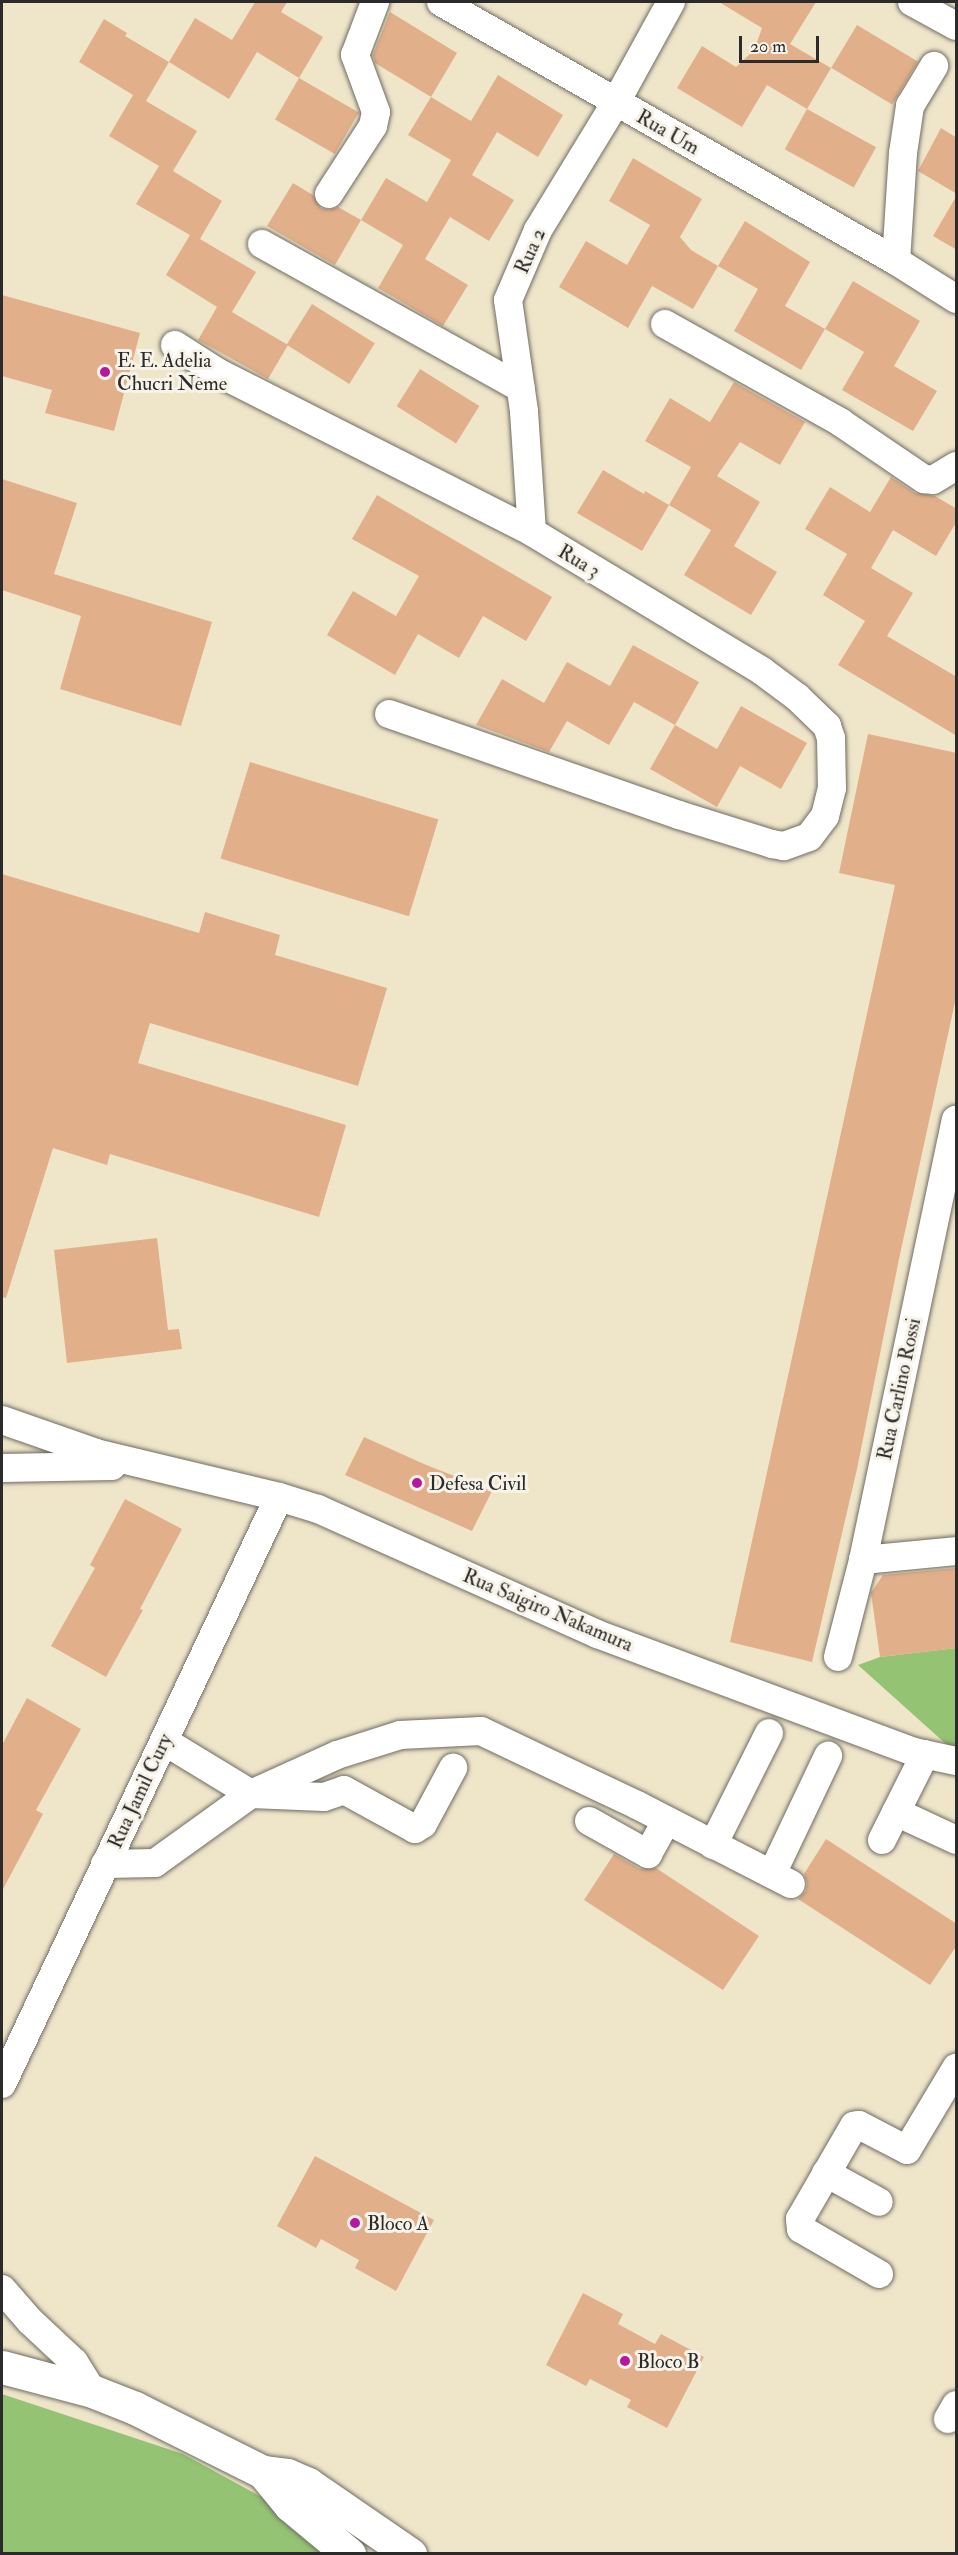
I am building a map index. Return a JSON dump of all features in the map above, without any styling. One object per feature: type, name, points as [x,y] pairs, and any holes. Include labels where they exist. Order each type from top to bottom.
[{"type":"main road","points":[[2,2367],[92,2391],[135,2408],[263,2472],[287,2475],[308,2484],[410,2553]]},
{"type":"main road","points":[[263,2472],[290,2505],[349,2553]]},
{"type":"street","points":[[329,194],[373,126],[376,112],[355,55],[375,2]]},
{"type":"street","name":"Rua Um","points":[[441,2],[896,261],[957,299]]},
{"type":"street","name":"Rua 2","points":[[532,532],[521,388],[508,300],[538,230],[616,102],[671,2]]},
{"type":"street","points":[[912,2],[957,26]]},
{"type":"street","points":[[896,261],[903,153],[910,106],[934,66]]},
{"type":"street","points":[[262,244],[521,388]]},
{"type":"street","points":[[665,324],[840,422],[924,479],[933,480],[957,466]]},
{"type":"street","name":"Rua 3","points":[[175,345],[217,372],[532,532],[762,671],[797,697],[827,726],[831,738],[832,788],[825,816],[818,827],[809,837],[784,846],[678,815],[389,714]]},
{"type":"street","name":"Rua Carlino Rossi","points":[[838,1657],[863,1560],[957,1120]]},
{"type":"street","name":"Rua Saigiro Nakamura","points":[[2,1420],[96,1453],[138,1465],[279,1497],[318,1509],[597,1634],[756,1695],[925,1754],[956,1761]]},
{"type":"street","points":[[2,1425],[4,1446],[2,1453]]},
{"type":"street","name":"Rua Saigiro Nakamura","points":[[2,1468],[138,1465]]},
{"type":"street","name":"Rua Jamil Cury","points":[[2,2084],[279,1497]]},
{"type":"street","points":[[863,1560],[957,1551]]},
{"type":"street","points":[[105,1864],[155,1863],[251,1794],[337,1755],[400,1735],[481,1731],[781,1879],[828,1756]]},
{"type":"street","points":[[714,1845],[769,1733]]},
{"type":"street","points":[[164,1741],[251,1794],[324,1797],[344,1790],[415,1829],[423,1824],[453,1768]]},
{"type":"street","points":[[882,1840],[925,1754]]},
{"type":"street","points":[[896,1812],[957,1840]]},
{"type":"street","points":[[589,1821],[648,1854],[666,1821]]},
{"type":"street","points":[[879,2274],[801,2229],[800,2219],[854,2126],[859,2125],[907,2150],[957,2068]]},
{"type":"street","points":[[826,2173],[879,2202]]},
{"type":"street","points":[[2,2289],[30,2321],[74,2362],[92,2391]]},
{"type":"green space","points":[[956,1648],[956,1753],[858,1665],[880,1657]]},
{"type":"green space","points":[[2,2394],[183,2454],[298,2517],[340,2554],[2,2554]]},
{"type":"building","points":[[255,2],[287,2],[281,12],[323,37],[299,78],[257,52],[229,99],[169,62],[195,18],[232,40]]},
{"type":"building","points":[[719,2],[816,2],[790,44],[831,68],[807,109],[767,85],[742,127],[677,88],[702,46],[736,67],[756,45],[762,28]]},
{"type":"building","points":[[390,12],[457,53],[431,97],[375,63],[373,55]]},
{"type":"building","points":[[104,19],[127,33],[125,36],[169,62],[146,101],[197,131],[173,171],[222,201],[200,239],[256,272],[232,312],[288,345],[268,379],[198,340],[217,307],[166,275],[190,235],[136,204],[159,166],[109,136],[133,95],[79,62]]},
{"type":"building","points":[[857,25],[918,62],[892,104],[831,68]]},
{"type":"building","points":[[498,75],[563,115],[538,157],[497,132],[472,175],[514,200],[489,241],[450,217],[425,259],[468,285],[443,326],[378,288],[403,245],[361,220],[386,178],[427,202],[451,160],[408,135],[431,97],[471,121]]},
{"type":"building","points":[[299,78],[359,112],[335,154],[275,120]]},
{"type":"building","points":[[807,109],[876,147],[854,188],[785,149]]},
{"type":"building","points":[[941,128],[957,138],[957,194],[918,171]]},
{"type":"building","points":[[633,158],[702,199],[680,237],[691,250],[718,266],[693,309],[652,286],[628,328],[559,287],[586,241],[627,265],[650,225],[609,201]]},
{"type":"building","points":[[293,183],[313,195],[321,208],[329,210],[338,207],[361,220],[335,265],[267,226]]},
{"type":"building","points":[[957,195],[957,250],[933,236]]},
{"type":"building","points":[[745,221],[810,262],[785,306],[825,329],[801,370],[734,331],[758,289],[718,266]]},
{"type":"building","points":[[853,281],[920,321],[894,366],[937,391],[913,431],[842,390],[864,352],[825,329]]},
{"type":"building","points":[[2,295],[140,333],[114,431],[45,413],[52,390],[2,376]]},
{"type":"building","points":[[312,304],[375,343],[349,384],[287,345]]},
{"type":"building","points":[[420,369],[479,406],[456,443],[397,406]]},
{"type":"building","points":[[734,382],[805,422],[780,465],[740,442],[717,476],[760,502],[734,546],[777,572],[751,615],[684,575],[711,530],[669,505],[691,467],[645,441],[670,398],[710,422]]},
{"type":"building","points":[[603,470],[644,494],[645,491],[669,505],[642,551],[577,513]]},
{"type":"building","points":[[891,477],[915,493],[935,496],[957,509],[957,521],[936,556],[893,530],[871,568],[913,593],[887,636],[957,677],[957,736],[838,665],[865,621],[823,595],[847,554],[805,529],[830,487],[870,512]]},
{"type":"building","points":[[2,479],[77,503],[54,574],[212,622],[181,726],[60,689],[81,616],[2,590]]},
{"type":"building","points":[[377,495],[552,597],[526,641],[483,616],[459,658],[418,634],[395,675],[327,635],[353,591],[396,616],[419,576],[352,539]]},
{"type":"building","points":[[633,645],[699,682],[675,725],[634,702],[609,745],[567,721],[549,752],[476,725],[502,679],[544,703],[567,662],[610,686]]},
{"type":"building","points":[[741,706],[807,743],[781,789],[740,766],[717,807],[650,769],[675,725],[717,749]]},
{"type":"building","points":[[868,734],[957,753],[957,993],[899,1259],[857,1469],[812,1662],[730,1642],[895,885],[839,873]]},
{"type":"building","points":[[250,762],[438,820],[409,916],[220,859]]},
{"type":"building","points":[[2,874],[199,933],[205,912],[280,935],[275,955],[387,988],[358,1086],[150,1023],[138,1063],[346,1125],[319,1217],[110,1154],[107,1165],[53,1148],[6,1298],[2,1297]]},
{"type":"building","points":[[157,1238],[168,1330],[179,1329],[182,1349],[67,1363],[54,1250]]},
{"type":"building","name":"Defesa Civil","points":[[364,1437],[492,1491],[472,1531],[345,1475]]},
{"type":"building","points":[[125,1499],[182,1529],[140,1609],[143,1610],[106,1677],[51,1646],[95,1568],[90,1565]]},
{"type":"building","points":[[957,1568],[957,1648],[880,1657],[871,1593],[883,1575]]},
{"type":"building","points":[[27,1698],[81,1729],[36,1810],[43,1814],[2,1891],[2,1745]]},
{"type":"building","points":[[826,1839],[957,1924],[957,1945],[930,1985],[798,1899],[806,1891],[807,1883],[804,1874]]},
{"type":"building","points":[[614,1854],[640,1869],[656,1868],[759,1936],[723,1990],[584,1900]]},
{"type":"building","name":"Bloco A","points":[[315,2156],[434,2220],[396,2291],[355,2268],[359,2260],[321,2239],[316,2248],[277,2226]]},
{"type":"building","name":"Bloco B","points":[[583,2293],[623,2314],[618,2324],[655,2344],[661,2334],[704,2357],[667,2428],[627,2407],[631,2400],[590,2379],[586,2386],[546,2365]]},
{"type":"place","name":"E. E. Adelia Chucri Neme","points":[[105,372]]},
{"type":"place","name":"Defesa Civil","points":[[417,1483]]},
{"type":"place","name":"Bloco A","points":[[355,2223]]},
{"type":"place","name":"Bloco B","points":[[625,2361]]}]
